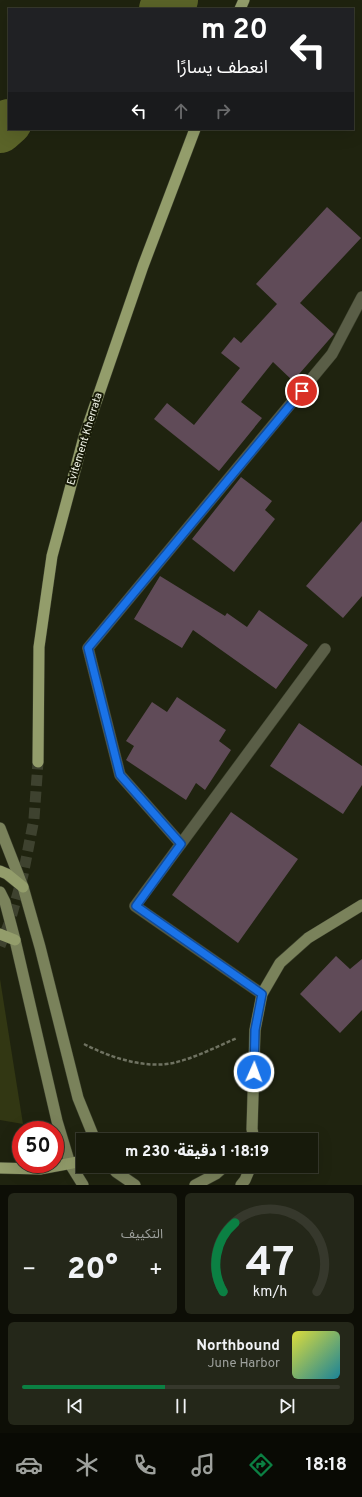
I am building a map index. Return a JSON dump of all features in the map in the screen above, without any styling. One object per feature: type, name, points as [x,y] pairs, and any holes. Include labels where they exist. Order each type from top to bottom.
[{"type":"main road","name":"Evitement Kherrata","points":[[38,762],[39,647],[52,556],[84,437],[144,266],[195,130]]},
{"type":"main road","points":[[0,828],[23,887],[78,1098],[92,1133]]},
{"type":"main road","points":[[0,871],[7,874],[23,887]]},
{"type":"main road","points":[[0,892],[15,940],[57,1122],[70,1164],[83,1185]]},
{"type":"main road","points":[[253,1133],[255,1030],[262,994],[280,963],[308,938],[362,905]]},
{"type":"main road","points":[[0,934],[15,940]]},
{"type":"main road","points":[[0,1168],[40,1169],[76,1163]]},
{"type":"main road","points":[[117,1173],[135,1185]]},
{"type":"main road","points":[[196,1185],[217,1173]]},
{"type":"main road","points":[[241,1185],[248,1173]]},
{"type":"street","points":[[181,844],[120,775],[88,648],[332,354],[362,297]]},
{"type":"street","points":[[262,994],[136,906],[325,649]]},
{"type":"path","points":[[62,1033],[99,1052],[145,1064],[172,1063],[199,1055],[255,1030]]},
{"type":"green space","points":[[0,979],[23,1121],[12,1122],[0,1120]]},
{"type":"building","points":[[327,207],[361,238],[300,303],[334,334],[293,381],[273,362],[241,402],[262,418],[219,471],[154,419],[167,403],[194,425],[240,368],[221,353],[234,337],[241,343],[277,304],[256,284]]},
{"type":"building","points":[[241,477],[272,501],[265,510],[275,519],[234,572],[192,539]]},
{"type":"building","points":[[362,521],[362,596],[343,618],[306,586]]},
{"type":"building","points":[[160,576],[225,616],[227,613],[247,627],[259,610],[308,645],[276,689],[193,630],[182,648],[134,619]]},
{"type":"building","points":[[177,697],[226,730],[219,741],[231,750],[205,790],[196,783],[186,800],[126,760],[134,746],[126,741],[152,702],[167,712]]},
{"type":"building","points":[[299,723],[362,766],[362,785],[343,814],[270,766]]},
{"type":"building","points":[[231,812],[298,859],[238,943],[172,895]]},
{"type":"building","points":[[336,956],[350,969],[362,959],[362,1010],[340,1033],[300,994]]},
{"type":"waterway","points":[[163,8],[175,0]]},
{"type":"waterway","points":[[0,130],[8,123]]},
{"type":"tunnel","points":[[0,946],[10,921],[23,875],[34,819],[38,762]]},
{"type":"route","points":[[254,1072],[255,1030],[262,994],[136,906],[181,844],[120,775],[88,648],[302,391]]}]
